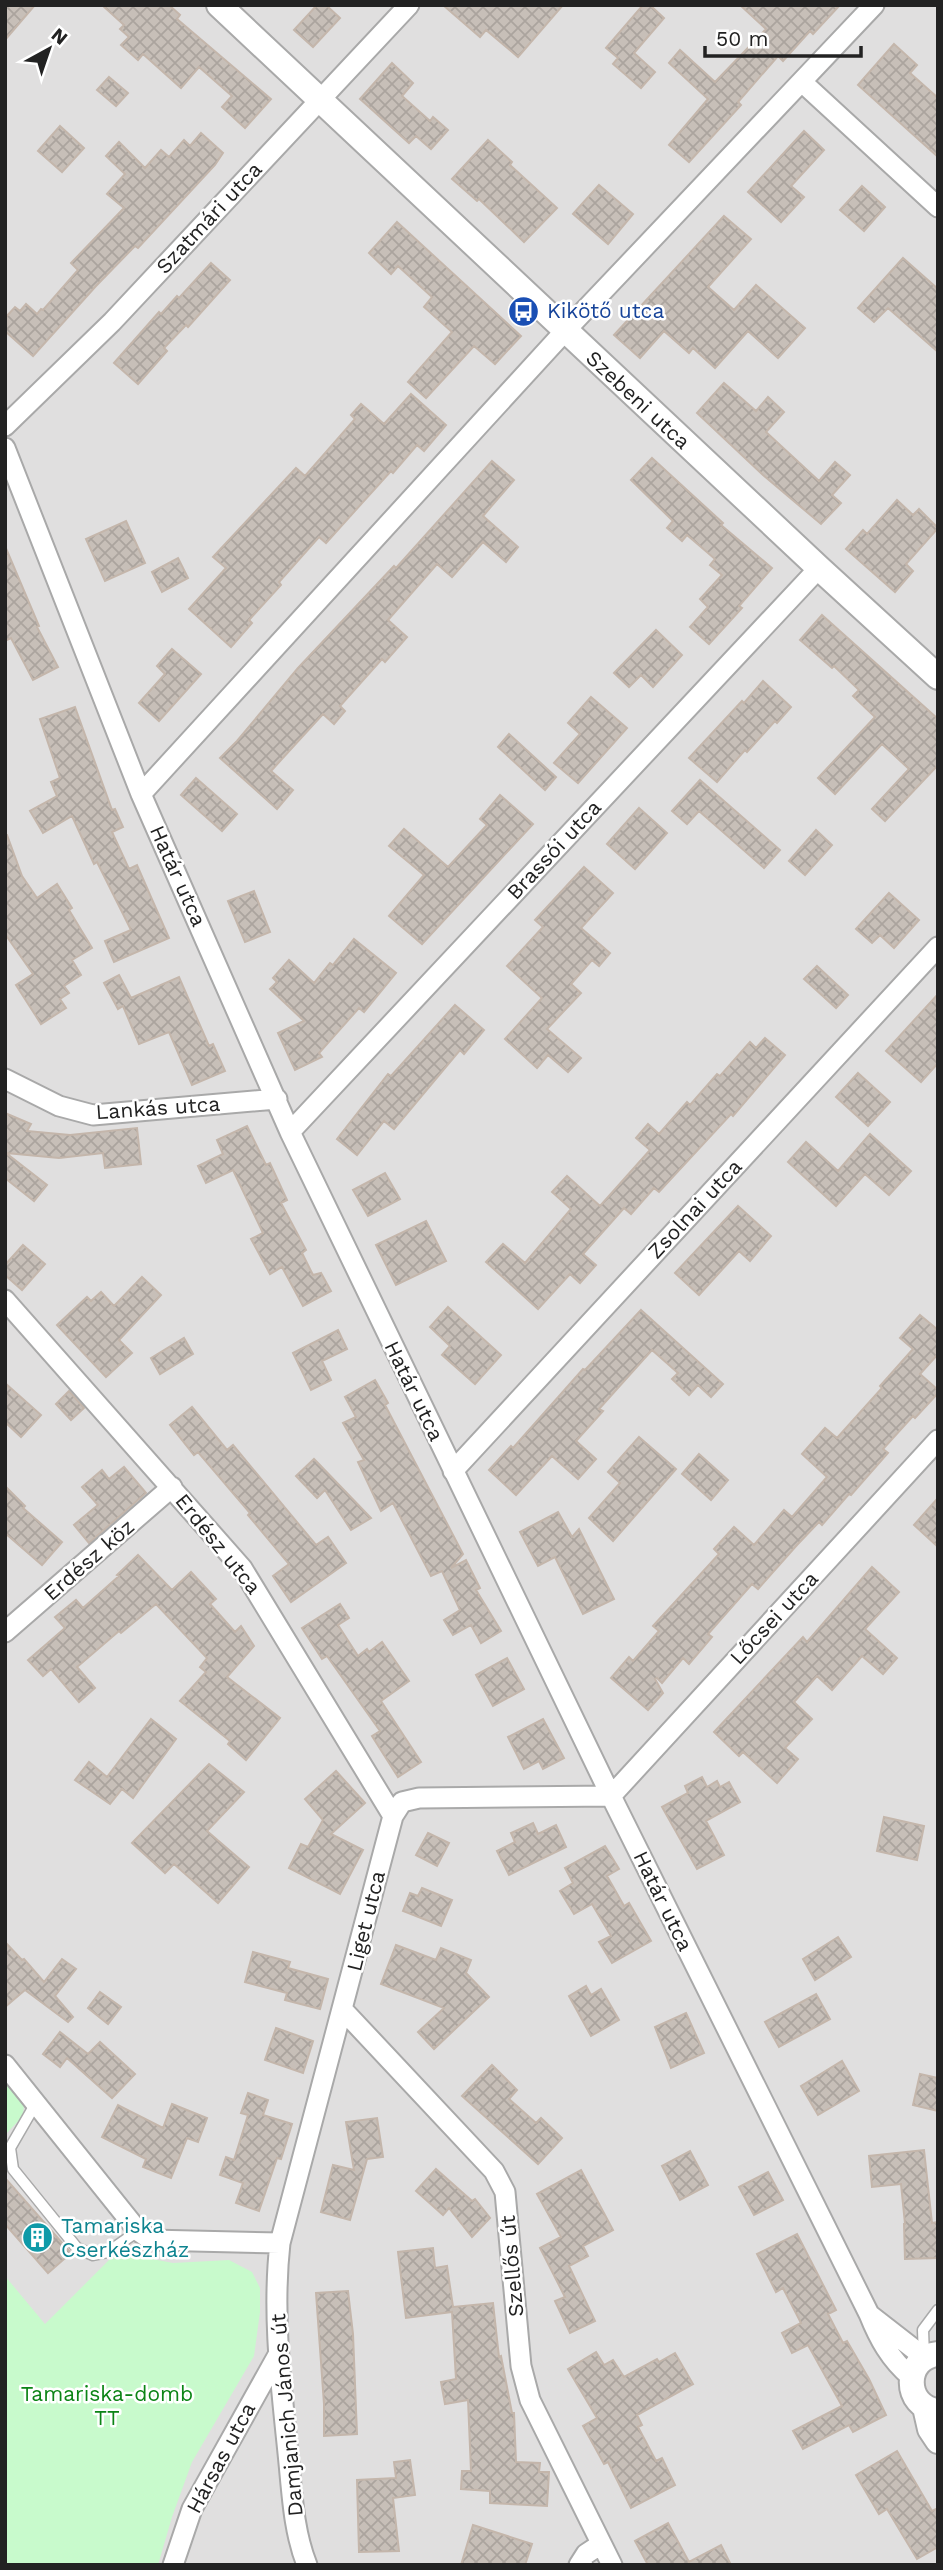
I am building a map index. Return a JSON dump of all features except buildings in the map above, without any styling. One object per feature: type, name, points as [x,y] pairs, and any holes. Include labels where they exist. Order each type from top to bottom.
[{"type":"street","name":"Szebeni utca","points":[[219,5],[938,677]]},
{"type":"street","name":"Szatmári utca","points":[[5,426],[112,322],[408,5]]},
{"type":"street","points":[[141,794],[565,331],[874,5]]},
{"type":"street","points":[[802,82],[938,207]]},
{"type":"street","name":"Határ utca","points":[[5,448],[141,794],[290,1132],[611,1796],[869,2314],[880,2342],[898,2365],[924,2363]]},
{"type":"street","name":"Brassói utca","points":[[290,1132],[819,568]]},
{"type":"street","name":"Zsolnai utca","points":[[453,1471],[938,947]]},
{"type":"street","name":"Lankás utca","points":[[5,1079],[59,1106],[93,1115],[277,1099]]},
{"type":"street","name":"Erdész utca","points":[[5,1300],[242,1568],[393,1816]]},
{"type":"street","name":"Lőcsei utca","points":[[611,1796],[938,1440]]},
{"type":"street","name":"Erdész köz","points":[[5,1632],[172,1487]]},
{"type":"street","points":[[393,1816],[402,1802],[419,1798],[611,1796]]},
{"type":"street","name":"Liget utca","points":[[280,2243],[393,1816]]},
{"type":"street","name":"Szellős út","points":[[343,2010],[494,2171],[505,2192],[521,2366],[530,2400],[612,2565]]},
{"type":"street","points":[[5,2065],[138,2231],[151,2240],[280,2243]]},
{"type":"street","name":"Damjanich János út","points":[[280,2243],[277,2266],[278,2355],[297,2535],[307,2565]]},
{"type":"street","name":"Hársas utca","points":[[173,2565],[192,2509],[278,2355]]},
{"type":"street","points":[[924,2363],[915,2399],[931,2409],[930,2429],[938,2441]]},
{"type":"street","points":[[579,2565],[586,2554],[601,2544]]},
{"type":"lane","points":[[36,2103],[10,2148],[13,2169],[77,2248],[93,2255],[108,2252],[138,2231]]},
{"type":"lane","points":[[924,2363],[923,2330],[938,2310]]},
{"type":"shaded area","points":[[5,5],[938,5],[938,2565],[5,2565]]},
{"type":"green space","points":[[5,2080],[24,2104],[23,2116],[5,2135]]},
{"type":"green space","name":"Tamariska-domb TT","points":[[129,2250],[147,2258],[173,2263],[229,2260],[252,2272],[260,2288],[260,2312],[254,2356],[192,2462],[158,2565],[5,2565],[5,2276],[45,2324],[111,2258]]},
{"type":"place","name":"Kikötő utca","points":[[524,311]]},
{"type":"place","name":"Tamariska Cserkészház","points":[[38,2238]]}]
